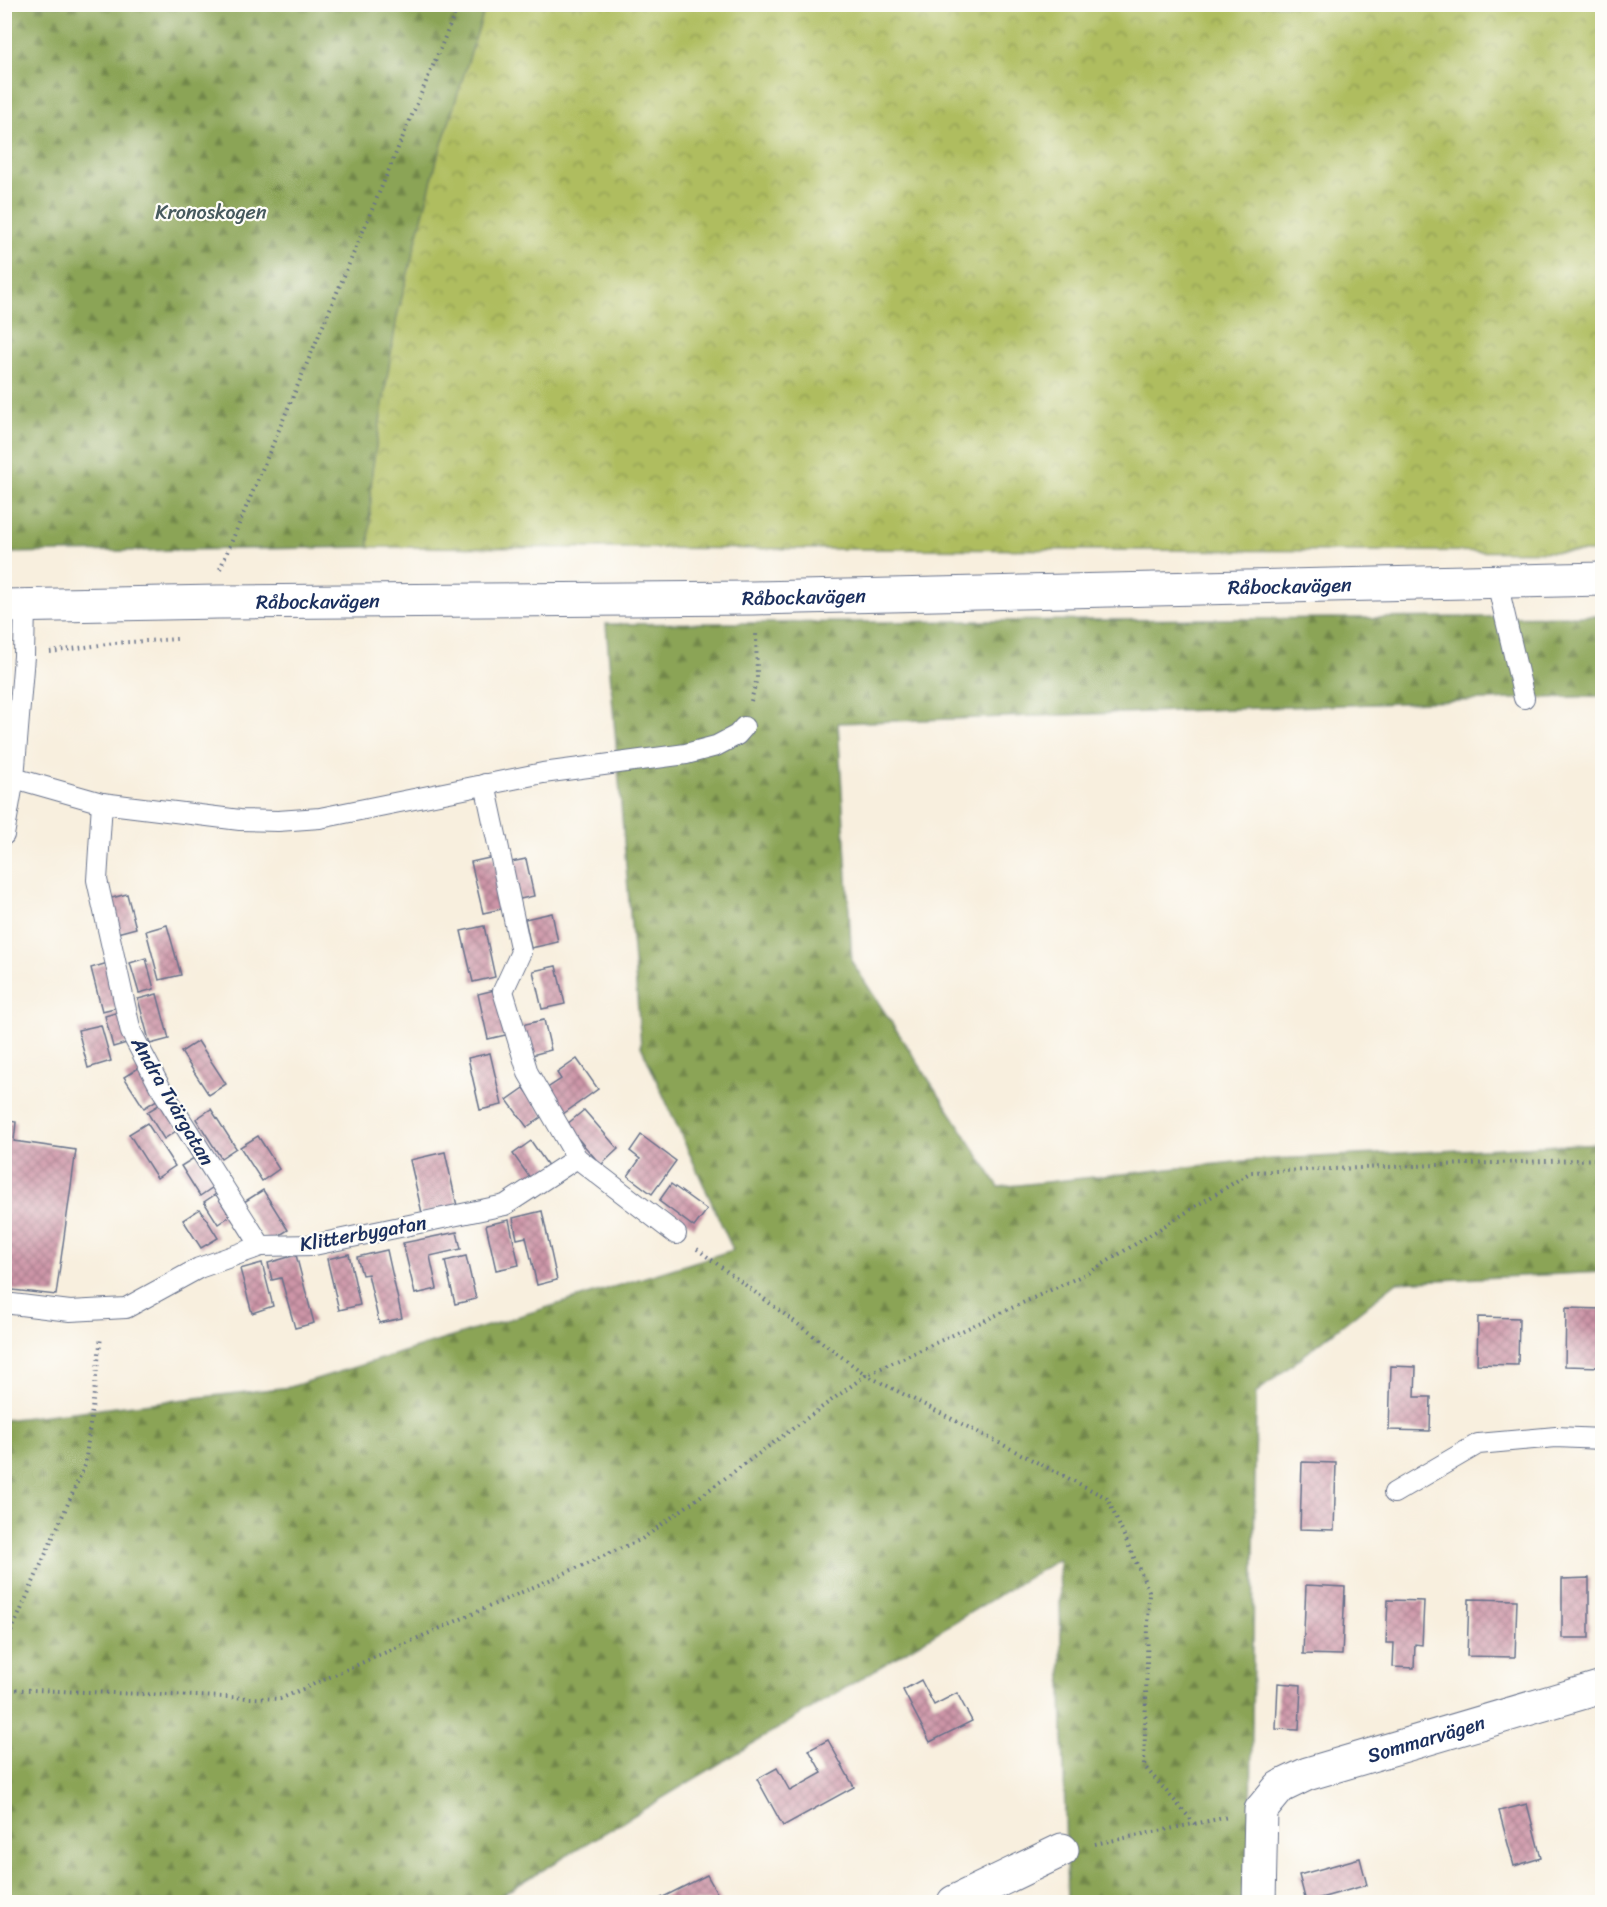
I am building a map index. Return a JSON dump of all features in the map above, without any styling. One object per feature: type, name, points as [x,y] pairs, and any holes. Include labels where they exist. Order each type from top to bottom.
[{"type":"street","name":"Råbockavägen","points":[[15,606],[753,598],[1602,579]]},
{"type":"street","name":"Sommarvägen","points":[[1261,1810],[1280,1786],[1307,1774],[1602,1687]]},
{"type":"street","points":[[1259,1902],[1261,1810]]},
{"type":"street","points":[[954,1902],[1062,1850]]},
{"type":"lane","points":[[1497,582],[1524,698]]},
{"type":"lane","points":[[4,836],[24,656],[15,606]]},
{"type":"lane","points":[[9,778],[102,803],[240,820],[278,821],[320,818],[543,773],[686,754],[716,746],[736,735],[744,727]]},
{"type":"lane","points":[[485,784],[521,952],[503,991],[528,1073],[577,1158],[676,1234]]},
{"type":"lane","name":"Andra Tvärgatan","points":[[102,803],[97,880],[131,1032],[160,1087],[261,1246]]},
{"type":"lane","name":"Klitterbygatan","points":[[4,1303],[70,1311],[126,1308],[199,1268],[261,1246],[314,1245],[505,1205],[577,1158]]},
{"type":"lane","points":[[1395,1493],[1478,1444],[1556,1437],[1602,1440]]},
{"type":"path","points":[[218,573],[459,4]]},
{"type":"path","points":[[744,727],[757,678],[753,598]]},
{"type":"path","points":[[4,1689],[279,1699],[642,1539],[866,1375],[1092,1272],[1251,1172],[1602,1160]]},
{"type":"path","points":[[676,1234],[866,1375],[1107,1498],[1149,1591],[1143,1766],[1195,1824]]},
{"type":"path","points":[[4,1648],[85,1465],[104,1309]]},
{"type":"path","points":[[1062,1850],[1261,1810]]},
{"type":"green space","name":"Kronoskogen","points":[[4,5],[486,5],[437,160],[397,317],[372,472],[369,547],[5,553]]},
{"type":"green space","points":[[486,5],[1602,5],[1602,552],[369,547],[372,472],[397,317],[437,160]]},
{"type":"green space","points":[[1602,616],[1602,696],[838,723],[852,962],[999,1187],[1254,1160],[1602,1143],[1602,1272],[1397,1282],[1256,1393],[1250,1902],[1067,1902],[1059,1559],[490,1902],[5,1902],[4,1420],[290,1387],[733,1250],[641,1046],[606,624]]},
{"type":"building","points":[[494,857],[506,908],[483,913],[471,862]]},
{"type":"building","points":[[526,859],[534,896],[520,899],[511,862]]},
{"type":"building","points":[[127,894],[136,928],[117,933],[108,899]]},
{"type":"building","points":[[552,913],[558,942],[531,948],[525,919]]},
{"type":"building","points":[[167,925],[181,975],[159,980],[146,931]]},
{"type":"building","points":[[484,926],[495,977],[473,982],[461,931]]},
{"type":"building","points":[[146,958],[154,989],[139,993],[130,963]]},
{"type":"building","points":[[111,962],[123,1006],[102,1011],[91,968]]},
{"type":"building","points":[[556,966],[565,1004],[542,1009],[533,971]]},
{"type":"building","points":[[499,989],[510,1034],[488,1039],[478,994]]},
{"type":"building","points":[[157,994],[169,1039],[150,1044],[138,999]]},
{"type":"building","points":[[122,1011],[130,1042],[113,1047],[105,1016]]},
{"type":"building","points":[[544,1020],[551,1050],[528,1056],[521,1025]]},
{"type":"building","points":[[101,1025],[111,1061],[88,1068],[78,1030]]},
{"type":"building","points":[[198,1041],[226,1084],[209,1095],[181,1052]]},
{"type":"building","points":[[490,1053],[502,1105],[480,1110],[468,1058]]},
{"type":"building","points":[[577,1059],[598,1089],[563,1114],[546,1089],[561,1079],[557,1073]]},
{"type":"building","points":[[140,1067],[160,1098],[144,1108],[124,1077]]},
{"type":"building","points":[[524,1088],[544,1115],[527,1127],[507,1100]]},
{"type":"building","points":[[162,1103],[179,1129],[164,1139],[147,1112]]},
{"type":"building","points":[[211,1109],[236,1148],[221,1158],[196,1119]]},
{"type":"building","points":[[584,1110],[618,1149],[601,1165],[566,1125]]},
{"type":"building","points":[[4,1120],[16,1122],[14,1141],[76,1150],[56,1295],[4,1289]]},
{"type":"building","points":[[147,1123],[175,1166],[157,1178],[129,1134]]},
{"type":"building","points":[[641,1135],[676,1161],[652,1194],[628,1176],[640,1159],[630,1151]]},
{"type":"building","points":[[258,1136],[279,1169],[262,1181],[240,1147]]},
{"type":"building","points":[[531,1141],[551,1170],[533,1182],[513,1154]]},
{"type":"building","points":[[445,1152],[457,1206],[422,1213],[410,1160]]},
{"type":"building","points":[[197,1156],[216,1185],[200,1196],[181,1166]]},
{"type":"building","points":[[671,1184],[707,1210],[694,1227],[659,1201]]},
{"type":"building","points":[[263,1190],[288,1230],[269,1242],[244,1202]]},
{"type":"building","points":[[216,1194],[230,1216],[218,1224],[204,1202]]},
{"type":"building","points":[[200,1209],[218,1238],[201,1248],[183,1220]]},
{"type":"building","points":[[542,1211],[557,1280],[537,1285],[526,1237],[517,1239],[513,1218]]},
{"type":"building","points":[[509,1220],[519,1265],[496,1270],[486,1225]]},
{"type":"building","points":[[457,1232],[461,1249],[430,1256],[437,1289],[415,1294],[403,1243]]},
{"type":"building","points":[[387,1250],[402,1318],[379,1323],[368,1274],[362,1275],[357,1257]]},
{"type":"building","points":[[349,1254],[360,1305],[339,1310],[327,1259]]},
{"type":"building","points":[[296,1255],[314,1323],[295,1328],[281,1278],[272,1280],[268,1263]]},
{"type":"building","points":[[466,1256],[476,1299],[455,1304],[445,1261]]},
{"type":"building","points":[[262,1263],[273,1306],[252,1313],[240,1269]]},
{"type":"building","points":[[1566,1308],[1602,1309],[1602,1367],[1565,1366]]},
{"type":"building","points":[[1478,1317],[1519,1318],[1518,1365],[1477,1364]]},
{"type":"building","points":[[1391,1366],[1416,1367],[1415,1397],[1431,1397],[1430,1431],[1389,1430]]},
{"type":"building","points":[[1302,1462],[1336,1463],[1334,1530],[1300,1529]]},
{"type":"building","points":[[1589,1578],[1589,1638],[1562,1638],[1562,1579]]},
{"type":"building","points":[[1306,1585],[1345,1587],[1342,1655],[1303,1654]]},
{"type":"building","points":[[1469,1599],[1517,1600],[1515,1657],[1467,1656]]},
{"type":"building","points":[[1388,1600],[1424,1601],[1422,1645],[1415,1644],[1414,1668],[1393,1667],[1394,1643],[1386,1643]]},
{"type":"building","points":[[921,1680],[934,1705],[957,1693],[972,1721],[930,1742],[903,1690]]},
{"type":"building","points":[[1278,1683],[1301,1685],[1299,1730],[1276,1729]]},
{"type":"building","points":[[828,1740],[854,1787],[783,1826],[757,1779],[777,1768],[790,1791],[822,1773],[809,1750]]},
{"type":"building","points":[[1527,1804],[1541,1858],[1514,1866],[1499,1811]]},
{"type":"building","points":[[1360,1858],[1367,1885],[1306,1902],[1299,1875]]},
{"type":"building","points":[[707,1875],[722,1902],[661,1902],[659,1899]]}]
